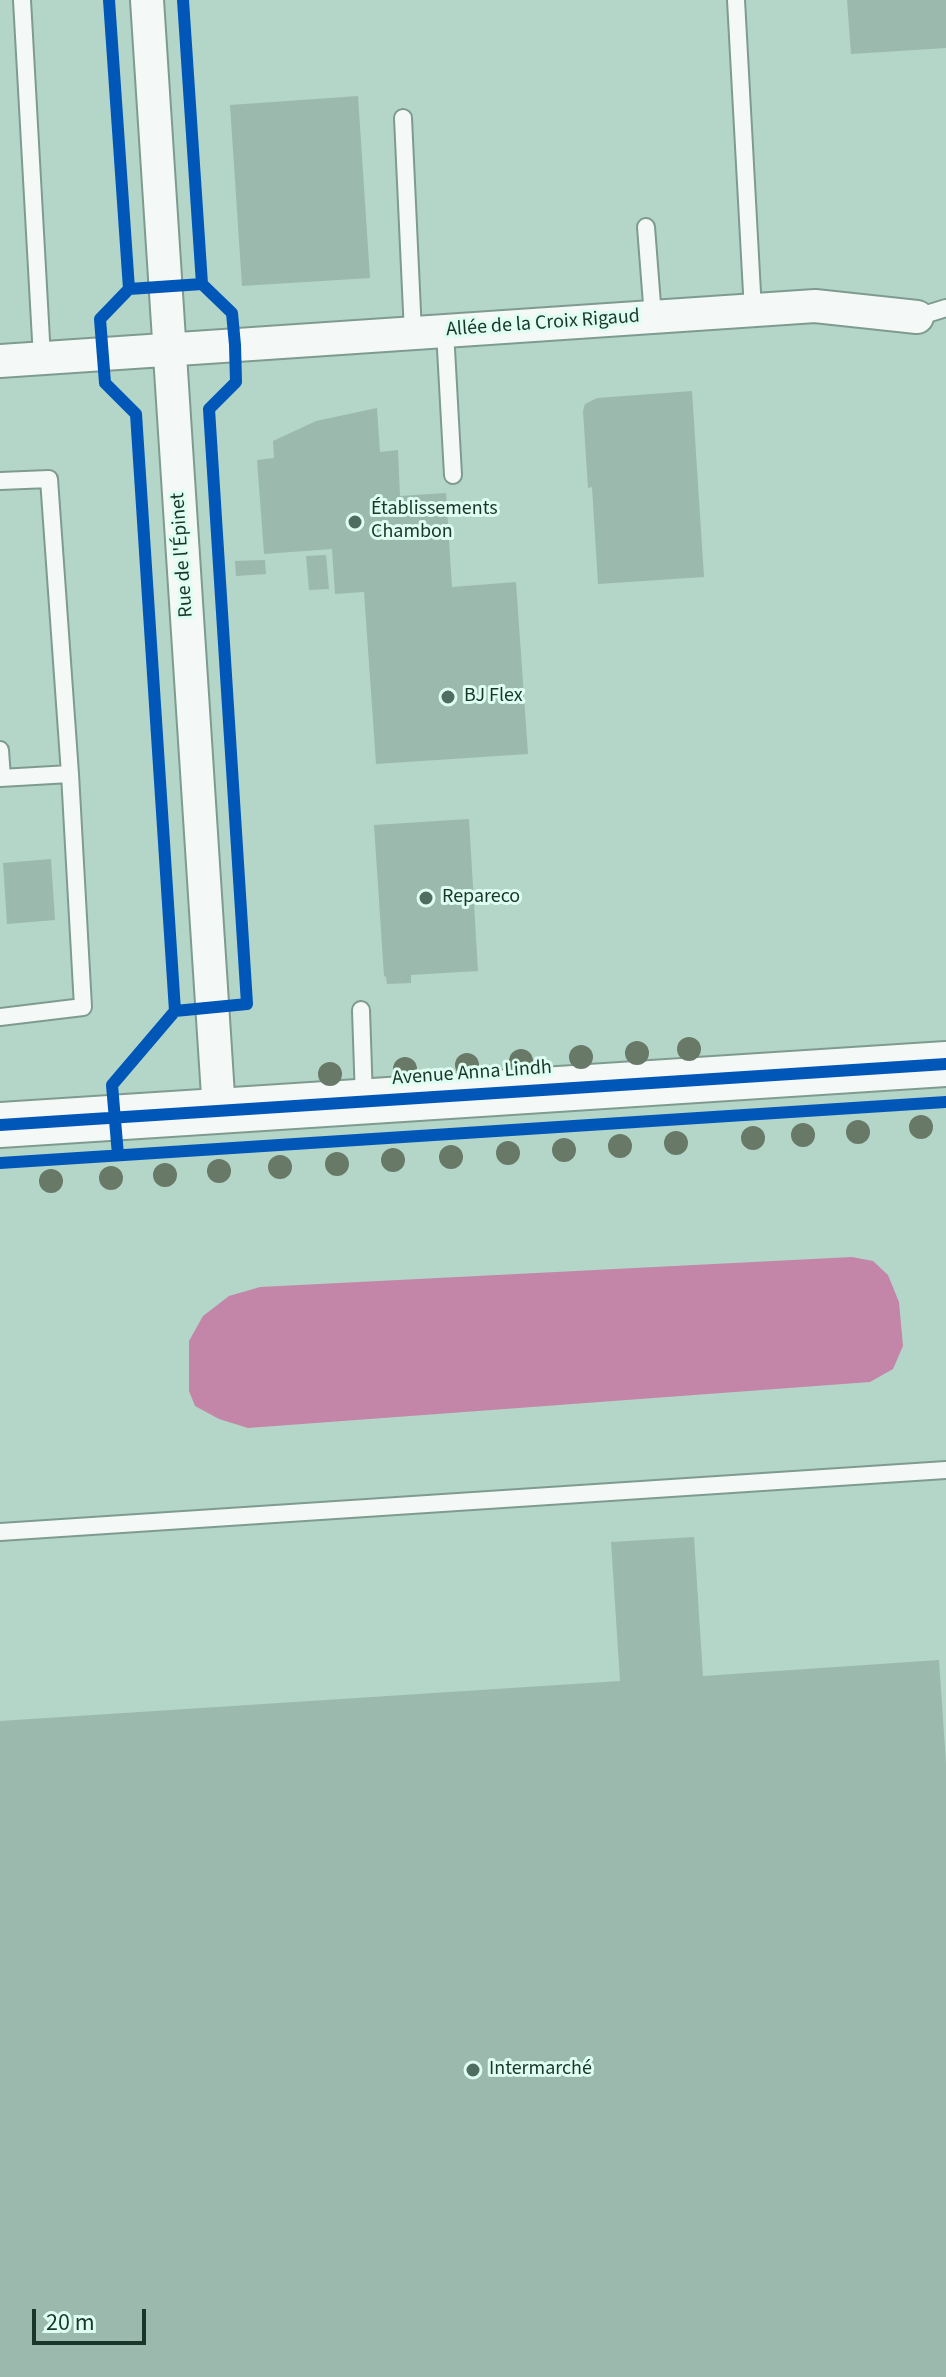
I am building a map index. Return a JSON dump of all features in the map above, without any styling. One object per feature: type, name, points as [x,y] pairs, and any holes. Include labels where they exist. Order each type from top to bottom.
[{"type":"main road","name":"Avenue Anna Lindh","points":[[0,1125],[946,1064]]},
{"type":"street","name":"Rue de l'Épinet","points":[[147,0],[219,1111]]},
{"type":"street","name":"Allée de la Croix Rigaud","points":[[0,361],[815,306],[931,313]]},
{"type":"lane","points":[[22,0],[42,358]]},
{"type":"lane","points":[[736,0],[753,311]]},
{"type":"lane","points":[[403,118],[413,333]]},
{"type":"lane","points":[[646,227],[653,317]]},
{"type":"lane","points":[[445,331],[453,475]]},
{"type":"lane","points":[[0,481],[49,479],[83,1007],[0,1017]]},
{"type":"lane","points":[[0,750],[1,778],[70,774]]},
{"type":"lane","points":[[361,1010],[364,1101]]},
{"type":"lane","points":[[0,1532],[946,1470]]},
{"type":"shaded area","points":[[852,1257],[873,1261],[888,1275],[899,1302],[903,1346],[893,1369],[870,1382],[248,1428],[219,1419],[195,1406],[189,1391],[189,1341],[203,1316],[229,1296],[260,1287]]},
{"type":"building","points":[[847,0],[946,0],[946,48],[851,54]]},
{"type":"building","points":[[358,96],[370,278],[242,286],[230,105]]},
{"type":"building","points":[[692,391],[704,577],[598,584],[592,487],[588,488],[585,404],[597,398]]},
{"type":"building","points":[[377,408],[380,452],[398,450],[400,496],[446,493],[452,587],[516,582],[528,754],[376,764],[364,592],[335,594],[332,549],[264,554],[257,460],[274,458],[273,441],[316,421]]},
{"type":"building","points":[[326,555],[329,589],[309,590],[306,556]]},
{"type":"building","points":[[265,560],[266,574],[236,576],[235,561]]},
{"type":"building","name":"Repareco","points":[[469,819],[478,971],[411,975],[411,983],[387,984],[374,825]]},
{"type":"building","points":[[51,859],[55,920],[7,924],[3,863]]},
{"type":"building","name":"Intermarché","points":[[694,1537],[703,1676],[939,1660],[946,1763],[946,2377],[0,2377],[0,1721],[620,1681],[611,1542]]},
{"type":"cycle path","points":[[109,0],[129,289],[100,319],[105,383],[136,414],[175,1011],[112,1085],[118,1155]]},
{"type":"cycle path","points":[[183,0],[202,284]]},
{"type":"cycle path","points":[[129,289],[202,284],[232,313],[235,345],[236,382],[209,409],[247,1004],[175,1011]]},
{"type":"cycle path","points":[[0,1125],[946,1064]]},
{"type":"cycle path","points":[[0,1163],[946,1102]]},
{"type":"place","name":"Établissements Chambon","points":[[355,522]]},
{"type":"place","name":"BJ Flex","points":[[448,697]]},
{"type":"place","name":"Repareco","points":[[426,898]]},
{"type":"place","name":"Intermarché","points":[[473,2070]]}]
